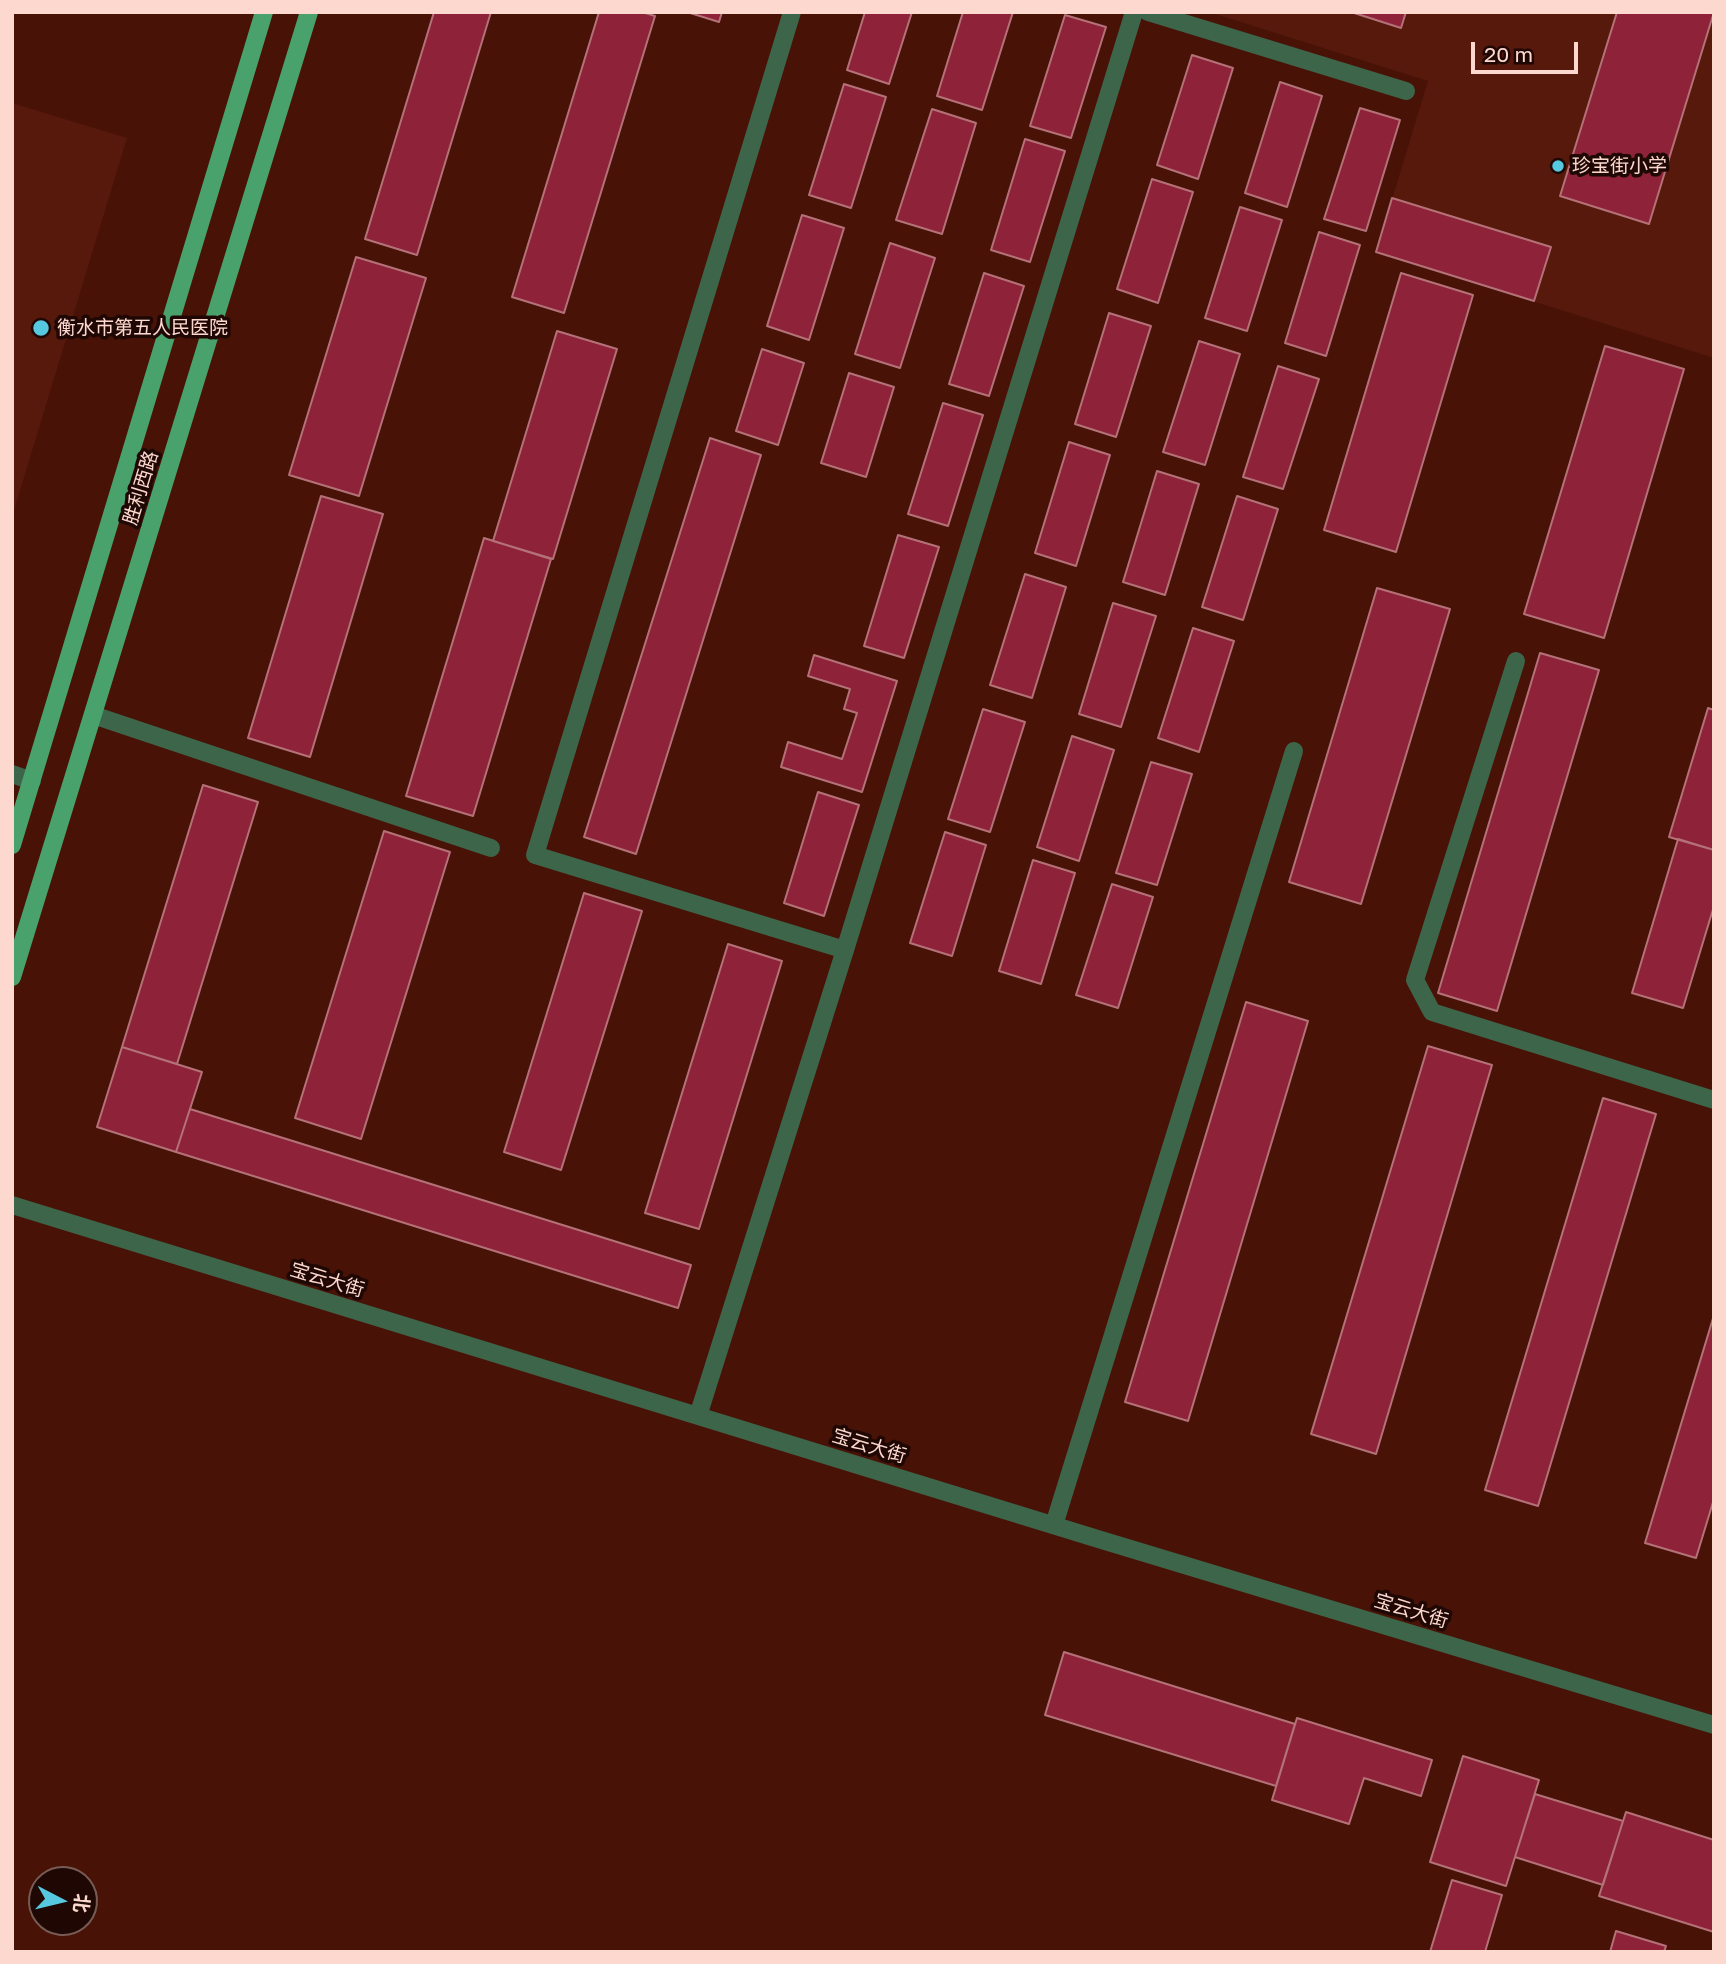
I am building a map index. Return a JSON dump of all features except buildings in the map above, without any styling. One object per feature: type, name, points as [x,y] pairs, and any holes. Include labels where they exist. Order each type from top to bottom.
[{"type":"main road","name":"胜利西路","points":[[12,845],[264,12]]},
{"type":"main road","name":"胜利西路","points":[[12,977],[309,12]]},
{"type":"street","points":[[792,12],[535,855],[845,950]]},
{"type":"street","points":[[698,1416],[845,950],[1134,12]]},
{"type":"street","points":[[1148,12],[1406,91]]},
{"type":"street","points":[[1516,661],[1415,979],[1432,1012],[1714,1100]]},
{"type":"street","points":[[93,715],[491,848]]},
{"type":"street","points":[[1054,1525],[1294,751]]},
{"type":"street","points":[[12,774],[32,781]]},
{"type":"street","name":"宝云大街","points":[[12,1205],[1714,1725]]},
{"type":"shaded area","name":"珍宝街小学","points":[[1209,12],[1714,12],[1714,358],[1376,252],[1428,81]]},
{"type":"shaded area","name":"衡水市第五人民医院","points":[[12,103],[127,138],[12,517]]},
{"type":"place","name":"珍宝街小学","points":[[1558,166]]},
{"type":"place","name":"衡水市第五人民医院","points":[[41,328]]}]
